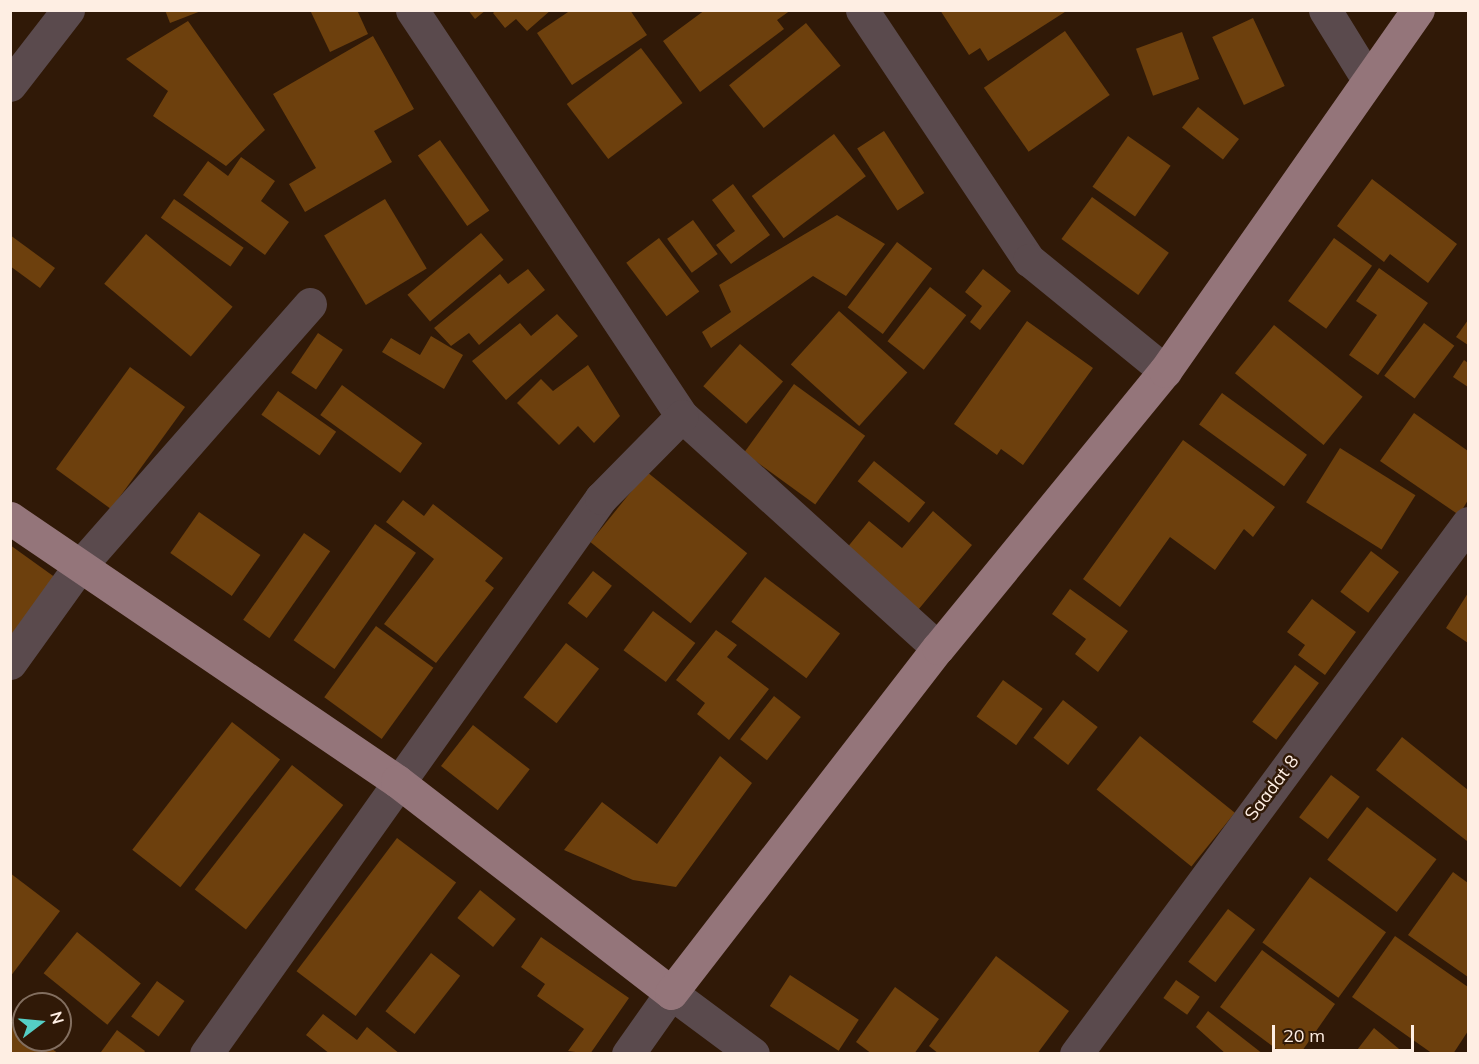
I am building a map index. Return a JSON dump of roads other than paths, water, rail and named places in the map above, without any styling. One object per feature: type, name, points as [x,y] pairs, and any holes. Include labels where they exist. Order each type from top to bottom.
[{"type":"main road","points":[[10,518],[397,781],[671,993],[938,648],[1165,371],[1367,78],[1418,10]]},
{"type":"street","points":[[10,85],[68,10]]},
{"type":"street","points":[[412,10],[682,416],[938,648]]},
{"type":"street","points":[[861,10],[1029,260],[1165,371]]},
{"type":"street","points":[[1325,10],[1367,78]]},
{"type":"street","points":[[10,663],[79,567],[310,304]]},
{"type":"street","points":[[206,1053],[397,781],[601,498],[682,416]]},
{"type":"street","name":"Saadat 8","points":[[1076,1053],[1468,523]]},
{"type":"street","points":[[628,1053],[671,993],[753,1053]]}]
